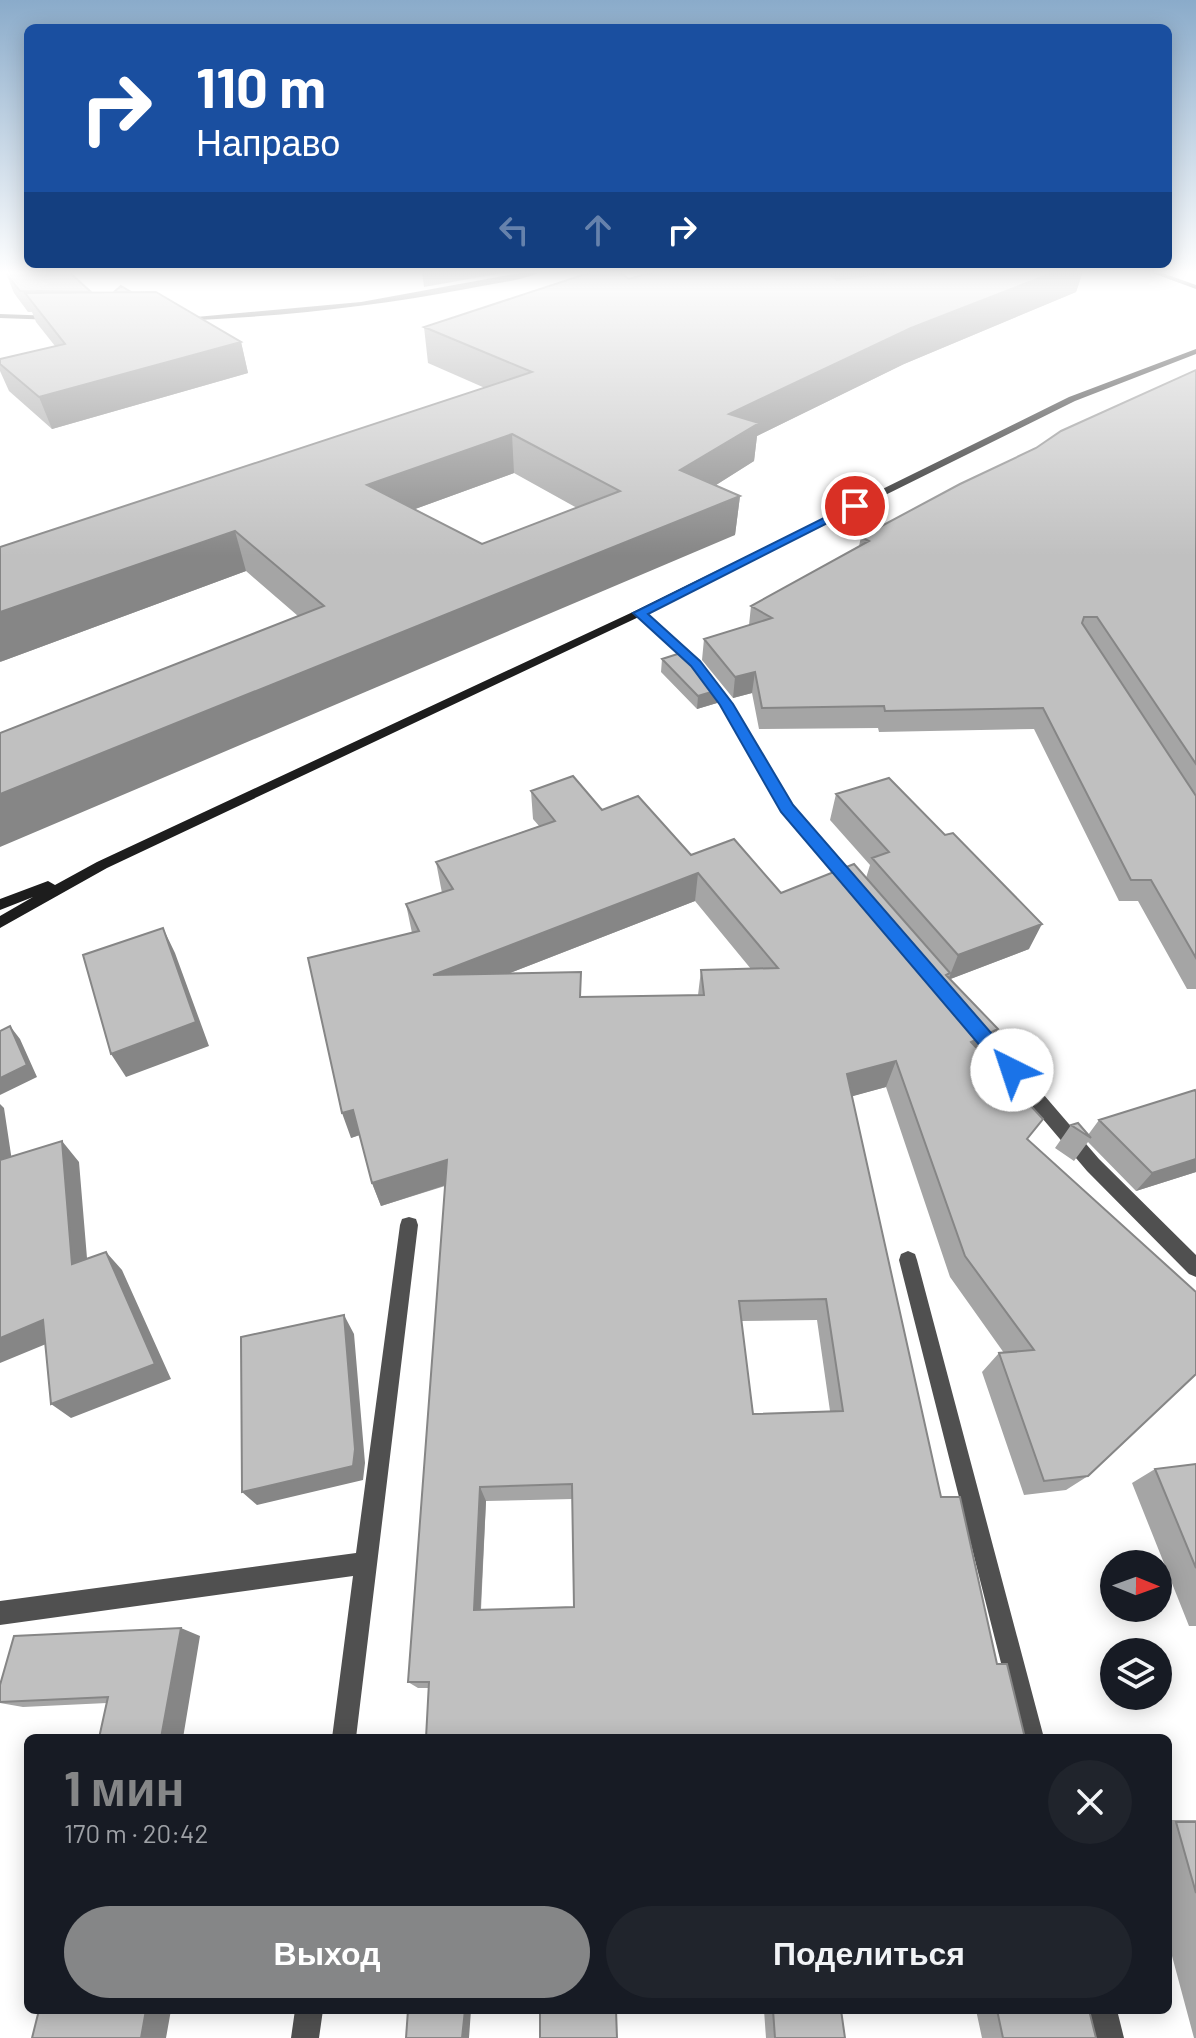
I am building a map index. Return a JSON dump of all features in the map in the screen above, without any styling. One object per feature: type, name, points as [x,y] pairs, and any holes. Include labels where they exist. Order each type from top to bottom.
[{"type":"street","points":[[0,905],[102,865],[639,613],[1072,399],[1157,366]]},
{"type":"street","points":[[639,613],[695,663],[727,704],[787,808],[869,903]]},
{"type":"street","points":[[0,923],[102,865]]},
{"type":"street","points":[[961,1010],[1093,1165],[1196,1268]]},
{"type":"street","points":[[345,1734],[409,1225]]},
{"type":"street","points":[[908,1260],[1031,1734]]},
{"type":"street","points":[[0,1613],[367,1563]]},
{"type":"street","points":[[305,2038],[308,2014]]},
{"type":"street","points":[[1104,2014],[1110,2038]]},
{"type":"building","points":[[2,366],[152,366],[39,397]]},
{"type":"building","points":[[518,366],[830,366],[729,414],[759,423],[680,470],[740,496],[0,794],[0,733],[324,606],[235,531],[0,612],[0,547],[532,372]],"holes":[[[512,434],[620,491],[482,544],[367,485]]]},
{"type":"building","points":[[1196,370],[1196,764],[1097,617],[1084,617],[1082,623],[1196,796],[1196,958],[1151,880],[1131,880],[1043,708],[885,711],[884,706],[762,708],[755,672],[735,677],[704,639],[772,618],[751,606],[869,541],[861,537],[1036,448],[1061,431]]},
{"type":"building","points":[[687,651],[718,690],[698,696],[662,659]]},
{"type":"building","points":[[573,776],[602,810],[638,796],[691,855],[734,839],[781,893],[854,864],[950,973],[946,975],[998,1029],[971,1042],[1043,1119],[1027,1139],[1196,1292],[1196,1374],[1088,1476],[1044,1481],[999,1353],[1034,1350],[965,1256],[896,1061],[847,1074],[941,1497],[960,1497],[997,1664],[1007,1664],[1024,1734],[426,1734],[429,1682],[408,1682],[447,1160],[372,1183],[353,1110],[342,1113],[308,958],[419,931],[406,904],[453,889],[436,862],[555,821],[531,791]],"holes":[[[698,873],[778,968],[701,970],[704,995],[580,997],[581,972],[433,975]],[[826,1299],[843,1411],[753,1414],[739,1301]],[[572,1484],[574,1607],[474,1610],[480,1487]]]},
{"type":"building","points":[[889,778],[945,835],[953,833],[1042,924],[958,955],[872,858],[889,852],[836,794]]},
{"type":"building","points":[[163,928],[196,1022],[111,1054],[83,955]]},
{"type":"building","points":[[10,1026],[27,1065],[0,1078],[0,1031]]},
{"type":"building","points":[[1195,1090],[1196,1159],[1152,1173],[1099,1120]]},
{"type":"building","points":[[1078,1123],[1091,1138],[1071,1125]]},
{"type":"building","points":[[62,1141],[72,1264],[106,1252],[155,1364],[51,1404],[43,1320],[0,1338],[0,1160]]},
{"type":"building","points":[[344,1315],[355,1449],[353,1466],[242,1492],[241,1337]]},
{"type":"building","points":[[1196,1464],[1196,1568],[1155,1469]]},
{"type":"building","points":[[181,1628],[162,1734],[100,1734],[108,1697],[0,1702],[0,1685],[14,1636]]},
{"type":"building","points":[[1176,1822],[1196,1822],[1196,1893]]},
{"type":"building","points":[[38,2014],[145,2014],[141,2038],[32,2038]]},
{"type":"building","points":[[408,2014],[465,2014],[462,2038],[406,2038]]},
{"type":"building","points":[[540,2014],[616,2014],[617,2038],[540,2038]]},
{"type":"building","points":[[773,2014],[842,2014],[845,2038],[775,2038]]},
{"type":"building","points":[[998,2014],[1090,2014],[1096,2038],[1003,2038]]},
{"type":"route","points":[[855,506],[639,613],[695,663],[727,704],[787,808],[1012,1070]]}]
